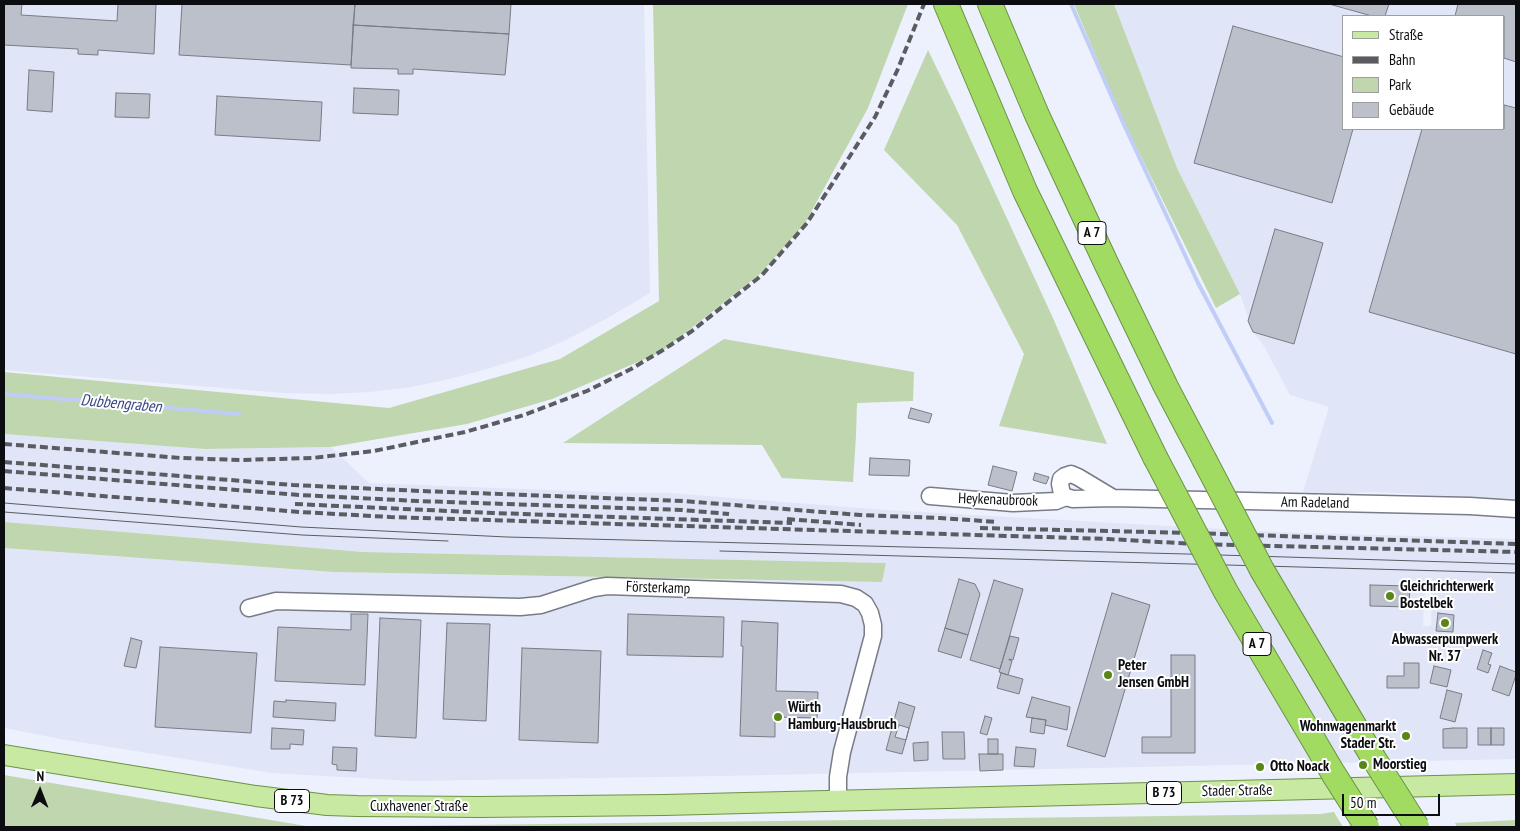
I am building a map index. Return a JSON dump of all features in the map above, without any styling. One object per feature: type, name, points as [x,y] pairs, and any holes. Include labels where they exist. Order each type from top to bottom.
[{"type":"highway","name":"A 7","points":[[946,4],[1025,191],[1155,457],[1226,592],[1367,827]]},
{"type":"highway","name":"A 7","points":[[990,4],[1037,115],[1166,387],[1262,570],[1374,759],[1417,827]]},
{"type":"main road","name":"Cuxhavener Straße","points":[[4,755],[256,796],[327,805],[583,807],[838,801]]},
{"type":"main road","name":"Stader Straße","points":[[838,801],[1516,784]]},
{"type":"street","name":"Am Radeland","points":[[1114,498],[1071,474],[1065,476],[1060,484],[1062,494],[1066,498],[1082,500],[1114,498],[1470,506],[1516,509]]},
{"type":"street","name":"Heykenaubrook","points":[[930,496],[1013,503],[1056,501],[1066,498]]},
{"type":"street","name":"Försterkamp","points":[[249,608],[276,601],[520,607],[541,605],[594,588],[607,586],[841,594],[856,598],[865,604],[873,619],[873,636],[840,758],[838,801]]},
{"type":"shaded area","points":[[4,4],[644,4],[650,293],[566,340],[529,356],[480,371],[406,388],[332,394],[283,393],[4,370]]},
{"type":"shaded area","points":[[1114,4],[1516,4],[1516,499],[1375,492],[1302,495],[1329,407],[1290,395],[1264,346],[1253,332],[1240,294],[1177,168]]},
{"type":"shaded area","points":[[4,434],[205,449],[331,447],[369,483],[669,493],[887,510],[1276,532],[1516,539],[1516,759],[412,781],[272,773],[60,739],[4,728],[4,548],[333,572],[882,582],[886,563],[363,552],[4,522]],"holes":[[[1425,578],[1432,578],[1431,626],[1423,626]]]},
{"type":"green space","points":[[653,4],[908,4],[868,108],[805,223],[760,274],[661,352],[552,399],[467,424],[331,447],[205,449],[4,434],[4,372],[389,408],[560,359],[659,301]]},
{"type":"green space","points":[[1074,4],[1114,4],[1177,168],[1240,294],[1216,308],[1122,118]]},
{"type":"green space","points":[[928,50],[1053,318],[1107,444],[999,426],[1024,354],[957,225],[884,150]]},
{"type":"green space","points":[[724,339],[914,372],[913,401],[857,403],[853,482],[782,478],[762,445],[563,443]]},
{"type":"green space","points":[[4,522],[363,552],[886,563],[882,582],[333,572],[4,548]]},
{"type":"green space","points":[[4,775],[312,827],[4,827]]},
{"type":"green space","points":[[1334,812],[1343,827],[312,827],[1320,814]]},
{"type":"green space","points":[[1516,820],[1516,827],[1457,827],[1455,823]]},
{"type":"building","points":[[4,4],[22,4],[21,15],[117,21],[118,4],[156,4],[154,54],[98,50],[98,55],[78,54],[78,49],[4,45]]},
{"type":"building","points":[[182,4],[355,4],[351,65],[179,55]]},
{"type":"building","points":[[355,4],[511,4],[509,34],[353,25]]},
{"type":"building","points":[[1329,4],[1389,4],[1385,15],[1368,15]]},
{"type":"building","points":[[1458,4],[1516,4],[1516,62],[1505,58],[1505,15],[1455,15]]},
{"type":"building","points":[[353,25],[509,34],[505,75],[413,69],[413,74],[398,74],[398,69],[351,68]]},
{"type":"building","points":[[1233,26],[1342,56],[1342,130],[1353,130],[1332,203],[1194,163]]},
{"type":"building","points":[[29,70],[54,72],[52,112],[27,110]]},
{"type":"building","points":[[354,88],[399,90],[398,115],[353,113]]},
{"type":"building","points":[[116,93],[150,94],[149,118],[115,117]]},
{"type":"building","points":[[217,96],[322,102],[320,141],[215,135]]},
{"type":"building","points":[[1505,105],[1516,108],[1516,354],[1369,312],[1422,130],[1505,130]]},
{"type":"building","points":[[1275,229],[1323,243],[1294,344],[1253,332],[1248,321]]},
{"type":"building","points":[[911,408],[932,414],[929,423],[908,418]]},
{"type":"building","points":[[870,458],[910,460],[909,476],[869,475]]},
{"type":"building","points":[[993,466],[1017,472],[1012,491],[988,485]]},
{"type":"building","points":[[1035,473],[1049,477],[1046,484],[1033,480]]},
{"type":"building","points":[[959,579],[975,584],[980,594],[968,635],[945,628]]},
{"type":"building","points":[[994,580],[1023,589],[1000,669],[970,660]]},
{"type":"building","name":"Gleichrichterwerk Bostelbek","points":[[1370,585],[1410,586],[1409,607],[1370,606]]},
{"type":"building","name":"Peter Jensen GmbH","points":[[1112,593],[1150,605],[1105,757],[1067,746]]},
{"type":"building","name":"Abwasserpumpwerk Nr. 37","points":[[1438,613],[1454,615],[1453,632],[1436,631]]},
{"type":"building","points":[[351,614],[368,614],[365,685],[275,681],[278,627],[351,630]]},
{"type":"building","points":[[628,614],[724,617],[723,657],[627,655]]},
{"type":"building","points":[[380,618],[421,620],[416,738],[375,736]]},
{"type":"building","points":[[742,621],[778,623],[776,691],[818,692],[817,718],[775,717],[775,737],[740,736]]},
{"type":"building","points":[[447,623],[490,624],[486,721],[443,719]]},
{"type":"building","points":[[945,628],[968,635],[961,658],[938,651]]},
{"type":"building","points":[[1010,636],[1019,638],[1013,660],[1009,659],[1012,661],[1008,675],[999,672]]},
{"type":"building","points":[[131,638],[142,641],[136,668],[124,666]]},
{"type":"building","points":[[160,647],[257,653],[251,733],[155,727]]},
{"type":"building","points":[[522,648],[601,651],[598,743],[519,740]]},
{"type":"building","points":[[1483,650],[1492,653],[1488,664],[1491,665],[1488,673],[1477,669]]},
{"type":"building","points":[[1171,655],[1195,655],[1195,753],[1142,753],[1142,737],[1171,737]]},
{"type":"building","points":[[1404,663],[1419,663],[1419,688],[1387,688],[1387,676],[1404,676]]},
{"type":"building","points":[[1434,666],[1451,670],[1447,687],[1430,683]]},
{"type":"building","points":[[1500,666],[1516,672],[1509,696],[1492,690]]},
{"type":"building","points":[[1001,673],[1023,679],[1019,694],[997,688]]},
{"type":"building","points":[[1447,690],[1462,694],[1455,722],[1440,718]]},
{"type":"building","points":[[1032,697],[1070,707],[1067,730],[1045,725],[1046,720],[1026,717]]},
{"type":"building","points":[[286,700],[336,703],[335,721],[273,717],[274,701],[286,702]]},
{"type":"building","points":[[899,702],[915,707],[902,754],[886,750]]},
{"type":"building","points":[[985,716],[992,718],[987,735],[980,733]]},
{"type":"building","points":[[1032,718],[1046,720],[1044,734],[1030,732]]},
{"type":"building","points":[[899,725],[909,728],[906,740],[895,737]]},
{"type":"building","points":[[272,728],[304,730],[303,745],[290,744],[290,749],[271,749]]},
{"type":"building","points":[[1467,728],[1467,748],[1443,748],[1443,729]]},
{"type":"building","points":[[1478,728],[1491,728],[1491,745],[1478,745]]},
{"type":"building","points":[[1491,728],[1504,728],[1504,745],[1491,745]]},
{"type":"building","points":[[942,732],[964,732],[965,759],[943,759]]},
{"type":"building","points":[[988,739],[998,739],[998,754],[988,754]]},
{"type":"building","points":[[928,742],[928,760],[914,761],[913,743]]},
{"type":"building","points":[[333,747],[357,748],[356,771],[337,770],[337,765],[332,764]]},
{"type":"building","points":[[1016,747],[1036,749],[1034,767],[1014,766]]},
{"type":"building","points":[[979,754],[1003,754],[1003,770],[980,771]]},
{"type":"waterway","points":[[1071,4],[1125,127],[1198,283],[1272,423]]},
{"type":"waterway","name":"Dubbengraben","points":[[4,394],[239,414]]},
{"type":"tram line","points":[[4,503],[301,527],[507,537],[1516,564]]},
{"type":"tram line","points":[[4,512],[302,535],[448,541]]},
{"type":"tram line","points":[[720,551],[1516,573]]},
{"type":"railway","points":[[4,444],[181,458],[241,460],[312,458],[374,451],[465,432],[524,415],[587,391],[631,369],[692,331],[762,275],[807,223],[875,117],[897,71],[924,4]]},
{"type":"railway","points":[[4,462],[293,485],[683,501],[860,515],[998,522]]},
{"type":"railway","points":[[4,471],[299,495],[682,510],[729,514]]},
{"type":"railway","points":[[4,488],[300,512],[390,517],[1108,539],[1195,544],[1516,552]]},
{"type":"railway","points":[[295,504],[792,523]]},
{"type":"railway","points":[[787,519],[861,525]]},
{"type":"railway","points":[[980,528],[1516,544]]},
{"type":"place","name":"Gleichrichterwerk Bostelbek","points":[[1390,596]]},
{"type":"place","name":"Abwasserpumpwerk Nr. 37","points":[[1445,623]]},
{"type":"place","name":"Peter Jensen GmbH","points":[[1108,675]]},
{"type":"place","name":"Würth Hamburg-Hausbruch","points":[[778,717]]},
{"type":"place","name":"Wohnwagenmarkt Stader Str.","points":[[1406,736]]},
{"type":"place","name":"Moorstieg","points":[[1363,765]]},
{"type":"place","name":"Otto Noack","points":[[1260,767]]}]
